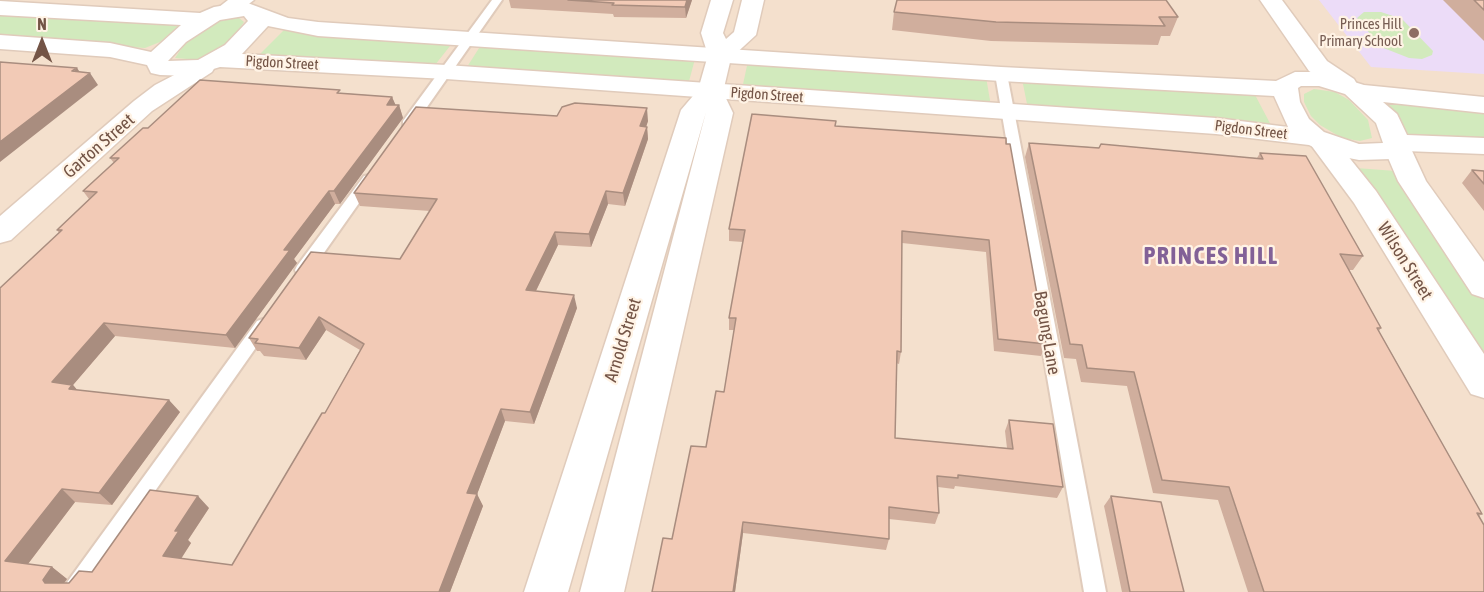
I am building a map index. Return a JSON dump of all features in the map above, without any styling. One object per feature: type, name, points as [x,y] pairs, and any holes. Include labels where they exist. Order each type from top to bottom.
[{"type":"street","name":"Arnold Street","points":[[546,592],[694,110],[710,92],[720,55],[712,33],[722,0]]},
{"type":"street","points":[[720,55],[744,35],[753,0]]},
{"type":"street","points":[[1252,0],[1286,50],[1289,84]]},
{"type":"street","points":[[1271,0],[1318,66],[1352,88],[1388,120],[1412,181],[1484,285]]},
{"type":"street","points":[[0,8],[202,20],[251,8]]},
{"type":"street","name":"Pigdon Street","points":[[251,8],[285,24],[318,29],[1001,74],[1289,84],[1321,79],[1352,88]]},
{"type":"street","name":"Pigdon Street","points":[[211,64],[242,43],[258,22],[251,8]]},
{"type":"street","points":[[157,64],[167,47],[202,20]]},
{"type":"street","name":"Pigdon Street","points":[[0,42],[94,48],[172,70],[211,64],[446,72],[1216,126],[1318,140],[1359,152],[1392,151],[1397,144]]},
{"type":"street","name":"Garton Street","points":[[0,211],[123,105],[157,64]]},
{"type":"street","name":"Garton Street","points":[[0,233],[143,106],[164,90],[211,64]]},
{"type":"street","name":"Wilson Street","points":[[1289,84],[1289,109],[1366,198],[1484,384]]},
{"type":"street","points":[[1352,88],[1484,105]]},
{"type":"street","name":"Arnold Street","points":[[602,592],[719,120],[720,113],[710,92]]},
{"type":"street","points":[[1397,144],[1484,146]]},
{"type":"lane","points":[[399,137],[497,0]]},
{"type":"lane","name":"Bagung Lane","points":[[1001,74],[1095,592]]},
{"type":"lane","points":[[294,282],[378,166]]},
{"type":"lane","points":[[71,592],[273,311]]},
{"type":"shaded area","points":[[0,0],[1484,0],[1484,592],[0,592]]},
{"type":"shaded area","name":"Princes Hill Primary School","points":[[1319,0],[1484,0],[1484,74],[1371,67]]},
{"type":"green space","points":[[1364,12],[1381,12],[1402,19],[1433,51],[1432,55],[1422,59],[1409,58],[1381,47],[1357,18]]},
{"type":"green space","points":[[0,13],[178,24],[179,26],[160,42],[145,48],[0,38]]},
{"type":"green space","points":[[239,18],[244,22],[232,40],[199,60],[175,58],[188,39],[218,20]]},
{"type":"green space","points":[[285,29],[450,43],[450,46],[435,65],[258,56]]},
{"type":"green space","points":[[481,45],[695,59],[688,85],[467,67]]},
{"type":"green space","points":[[748,61],[986,77],[991,106],[742,89]]},
{"type":"green space","points":[[1022,79],[1254,93],[1273,129],[1028,109]]},
{"type":"green space","points":[[1314,89],[1335,92],[1349,100],[1368,120],[1372,138],[1360,141],[1342,138],[1320,125],[1311,116],[1304,102],[1304,94]]},
{"type":"green space","points":[[1381,100],[1484,109],[1484,140],[1410,138],[1404,127]]},
{"type":"green space","points":[[1356,168],[1396,171],[1484,298],[1484,368]]},
{"type":"building","points":[[568,0],[687,0],[685,7],[612,5],[614,3]]},
{"type":"building","points":[[897,0],[1166,0],[1178,17],[1159,17],[1165,26],[996,22],[894,12]]},
{"type":"building","points":[[1474,0],[1484,0],[1484,10]]},
{"type":"building","points":[[0,62],[77,68],[72,71],[90,73],[0,142]]},
{"type":"building","points":[[200,80],[340,90],[337,93],[392,97],[387,105],[399,105],[334,191],[329,191],[284,250],[290,250],[226,335],[104,323],[52,382],[72,385],[69,389],[169,400],[99,493],[62,489],[5,561],[52,567],[43,580],[45,583],[69,583],[79,571],[92,572],[150,490],[198,496],[175,531],[179,531],[163,556],[232,565],[322,413],[325,413],[364,344],[319,317],[299,348],[255,343],[258,339],[249,338],[311,252],[400,259],[437,199],[354,193],[416,107],[557,116],[562,107],[575,103],[647,108],[640,126],[647,127],[623,193],[606,191],[589,234],[555,232],[526,290],[574,295],[530,412],[501,409],[467,493],[477,494],[439,592],[0,592],[0,288],[62,230],[57,230],[97,192],[83,191],[119,158],[110,158],[143,128],[148,128]]},
{"type":"building","points":[[752,114],[836,121],[835,126],[1006,138],[1006,144],[1010,144],[1046,344],[998,339],[989,240],[902,231],[901,352],[897,351],[895,438],[1013,449],[1009,420],[1053,424],[1063,487],[958,475],[958,478],[937,476],[939,513],[889,507],[889,539],[743,522],[733,592],[652,592],[663,538],[672,539],[691,446],[706,447],[716,391],[724,392],[736,318],[729,318],[745,230],[729,229]]},
{"type":"building","points":[[1029,143],[1099,148],[1101,144],[1263,159],[1260,153],[1306,156],[1363,256],[1340,254],[1381,328],[1377,328],[1482,514],[1477,513],[1484,525],[1484,592],[1264,592],[1229,487],[1162,480],[1134,372],[1087,368],[1082,345],[1070,344]]},
{"type":"building","points":[[1472,170],[1484,171],[1484,184]]},
{"type":"building","points":[[1111,496],[1161,502],[1184,592],[1130,592]]},
{"type":"place","name":"Princes Hill Primary School","points":[[1414,33]]},
{"type":"district","name":"PRINCES HILL","points":[[1211,256]]}]
